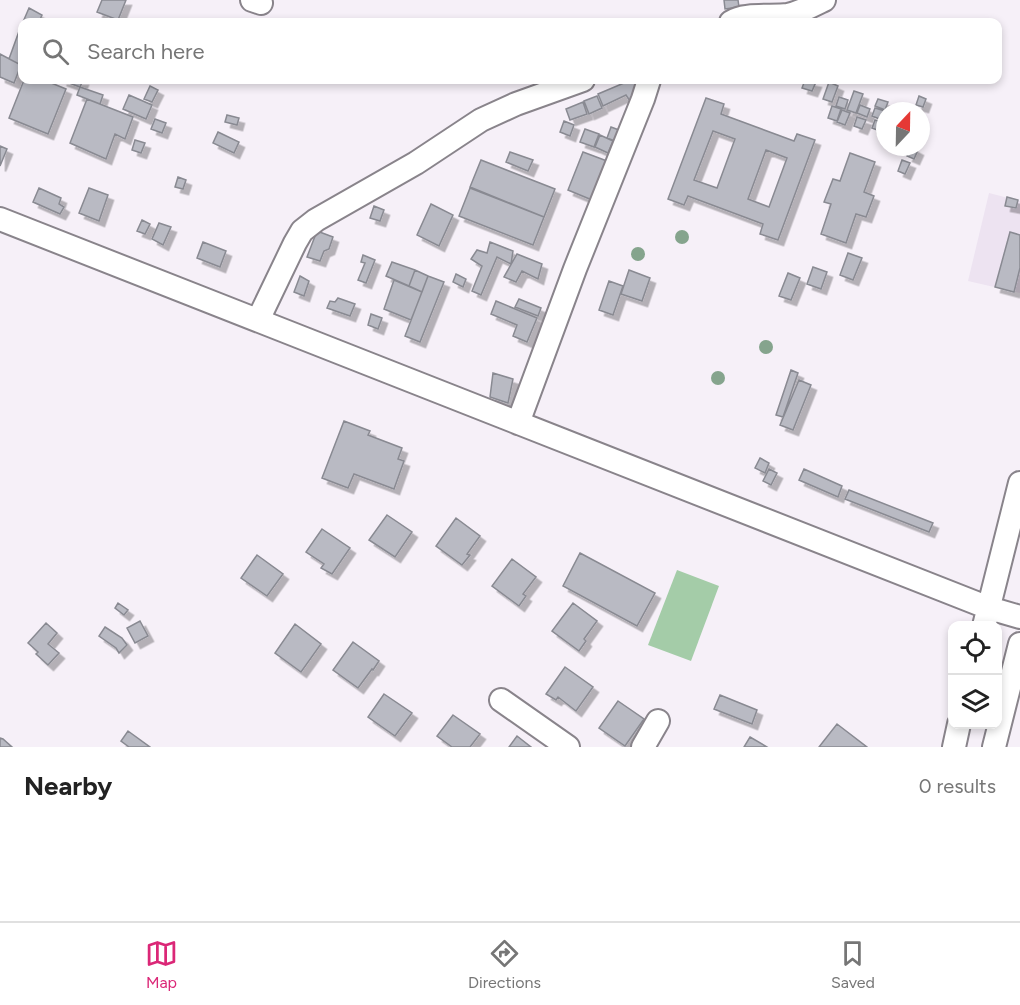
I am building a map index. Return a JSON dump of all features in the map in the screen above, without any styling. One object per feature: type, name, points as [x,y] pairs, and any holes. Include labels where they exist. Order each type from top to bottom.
[{"type":"street","points":[[745,18],[790,14],[805,10],[824,0]]},
{"type":"street","points":[[258,320],[302,231],[316,220],[416,163],[481,120],[516,104],[572,84]]},
{"type":"street","points":[[518,423],[574,269],[648,84]]},
{"type":"street","points":[[0,219],[1001,615],[1020,483]]},
{"type":"street","points":[[994,747],[1020,644]]},
{"type":"street","points":[[501,700],[568,747]]},
{"type":"street","points":[[642,747],[658,721]]},
{"type":"street","points":[[954,747],[958,729]]},
{"type":"shaded area","points":[[989,193],[1020,201],[1020,293],[968,281]]},
{"type":"green space","points":[[677,570],[719,586],[691,661],[648,645]]},
{"type":"building","points":[[102,0],[126,0],[119,18],[97,12]]},
{"type":"building","points":[[724,0],[738,0],[739,7],[725,9]]},
{"type":"building","points":[[29,8],[42,15],[41,18],[25,18]]},
{"type":"building","points":[[18,34],[18,64],[9,59]]},
{"type":"building","points":[[0,54],[18,63],[18,73],[14,83],[0,77]]},
{"type":"building","points":[[22,84],[54,84],[66,89],[48,134],[9,118]]},
{"type":"building","points":[[622,84],[636,84],[630,101],[626,95],[603,106],[598,94]]},
{"type":"building","points":[[804,84],[815,84],[812,91],[802,88]]},
{"type":"building","points":[[828,84],[838,86],[832,102],[823,99]]},
{"type":"building","points":[[150,86],[158,90],[152,102],[144,99]]},
{"type":"building","points":[[80,87],[103,95],[100,104],[77,95]]},
{"type":"building","points":[[854,91],[863,94],[856,113],[847,110]]},
{"type":"building","points":[[129,95],[152,105],[146,119],[123,109]]},
{"type":"building","points":[[597,96],[602,108],[589,114],[584,101]]},
{"type":"building","points":[[919,96],[926,99],[925,102],[917,102]]},
{"type":"building","points":[[839,97],[848,100],[845,109],[836,106]]},
{"type":"building","points":[[706,98],[724,104],[721,114],[794,141],[797,134],[815,140],[778,240],[760,234],[763,224],[688,196],[684,205],[668,199]],"holes":[[[713,131],[735,139],[717,188],[694,180]],[[766,150],[787,158],[769,207],[748,199]]]},
{"type":"building","points":[[87,99],[133,117],[125,139],[115,134],[106,159],[70,143]]},
{"type":"building","points":[[583,102],[587,114],[570,120],[566,109]]},
{"type":"building","points":[[860,105],[870,109],[867,117],[857,113]]},
{"type":"building","points":[[832,106],[841,109],[837,121],[828,118]]},
{"type":"building","points":[[875,108],[876,108],[876,118],[872,116]]},
{"type":"building","points":[[842,110],[850,113],[845,125],[837,122]]},
{"type":"building","points":[[227,115],[239,118],[237,125],[225,122]]},
{"type":"building","points":[[857,117],[866,120],[862,129],[854,126]]},
{"type":"building","points":[[155,119],[166,123],[162,133],[151,129]]},
{"type":"building","points":[[875,120],[876,120],[876,130],[872,128]]},
{"type":"building","points":[[564,121],[574,125],[570,136],[560,132]]},
{"type":"building","points":[[611,127],[619,130],[615,141],[607,138]]},
{"type":"building","points":[[585,129],[599,134],[594,147],[580,142]]},
{"type":"building","points":[[218,132],[239,142],[234,153],[213,143]]},
{"type":"building","points":[[600,135],[613,141],[608,153],[595,147]]},
{"type":"building","points":[[135,140],[145,143],[141,153],[132,150]]},
{"type":"building","points":[[0,146],[7,149],[0,166]]},
{"type":"building","points":[[510,152],[533,160],[528,171],[506,162]]},
{"type":"building","points":[[583,152],[607,161],[592,200],[568,190]]},
{"type":"building","points":[[850,153],[875,162],[864,192],[874,196],[866,217],[856,214],[846,243],[821,234],[831,204],[824,202],[833,179],[840,181]]},
{"type":"building","points":[[481,160],[555,189],[544,217],[470,187]]},
{"type":"building","points":[[902,160],[910,163],[905,174],[898,171]]},
{"type":"building","points":[[178,177],[186,180],[183,189],[175,187]]},
{"type":"building","points":[[39,188],[61,198],[59,204],[64,207],[60,214],[33,202]]},
{"type":"building","points":[[89,188],[108,195],[99,221],[79,213]]},
{"type":"building","points":[[470,188],[544,217],[533,245],[459,216]]},
{"type":"building","points":[[1007,197],[1018,200],[1016,208],[1005,206]]},
{"type":"building","points":[[431,204],[453,215],[439,246],[417,235]]},
{"type":"building","points":[[374,206],[384,210],[380,221],[370,218]]},
{"type":"building","points":[[142,220],[150,224],[145,234],[137,231]]},
{"type":"building","points":[[159,223],[171,227],[163,245],[152,239]]},
{"type":"building","points":[[317,231],[333,237],[329,249],[324,251],[320,261],[307,257]]},
{"type":"building","points":[[1010,232],[1020,235],[1020,268],[1014,292],[995,287]]},
{"type":"building","points":[[203,242],[226,251],[220,267],[197,258]]},
{"type":"building","points":[[490,242],[513,251],[511,264],[497,257],[481,295],[472,291],[482,266],[471,259],[477,250],[487,253]]},
{"type":"building","points":[[848,253],[862,258],[853,280],[840,275]]},
{"type":"building","points":[[517,254],[542,264],[538,279],[522,271],[516,282],[504,277]]},
{"type":"building","points":[[363,255],[375,260],[366,283],[358,280],[365,263],[361,262]]},
{"type":"building","points":[[392,262],[415,270],[409,286],[386,276]]},
{"type":"building","points":[[813,267],[827,272],[821,289],[807,284]]},
{"type":"building","points":[[415,270],[428,276],[422,292],[409,286]]},
{"type":"building","points":[[629,270],[650,278],[642,301],[621,294]]},
{"type":"building","points":[[788,273],[800,278],[791,300],[779,296]]},
{"type":"building","points":[[456,274],[466,279],[463,287],[453,282]]},
{"type":"building","points":[[300,276],[309,281],[304,296],[294,292]]},
{"type":"building","points":[[428,276],[444,282],[420,342],[405,336]]},
{"type":"building","points":[[394,280],[422,292],[411,320],[384,309]]},
{"type":"building","points":[[609,281],[623,286],[613,315],[599,310]]},
{"type":"building","points":[[338,298],[355,304],[350,316],[327,308],[330,301],[335,302]]},
{"type":"building","points":[[519,299],[541,308],[538,316],[515,307]]},
{"type":"building","points":[[496,301],[537,318],[527,342],[513,336],[517,325],[491,314]]},
{"type":"building","points":[[371,314],[382,318],[378,329],[368,325]]},
{"type":"building","points":[[791,370],[798,373],[783,417],[776,415]]},
{"type":"building","points":[[493,373],[513,379],[508,403],[490,397]]},
{"type":"building","points":[[799,380],[811,385],[793,430],[780,425]]},
{"type":"building","points":[[344,421],[370,431],[368,435],[402,448],[398,459],[404,461],[394,489],[354,474],[348,488],[322,478]]},
{"type":"building","points":[[760,458],[769,463],[765,473],[755,468]]},
{"type":"building","points":[[769,469],[777,473],[771,485],[763,481]]},
{"type":"building","points":[[804,469],[842,486],[838,497],[799,480]]},
{"type":"building","points":[[849,490],[933,523],[929,532],[845,499]]},
{"type":"building","points":[[387,515],[412,532],[395,557],[369,540]]},
{"type":"building","points":[[456,518],[480,536],[462,565],[436,546]]},
{"type":"building","points":[[322,529],[350,548],[332,574],[321,568],[324,564],[306,552]]},
{"type":"building","points":[[580,553],[655,593],[637,626],[563,586]]},
{"type":"building","points":[[257,555],[283,574],[267,596],[241,578]]},
{"type":"building","points":[[512,559],[536,577],[523,594],[526,596],[519,606],[492,586]]},
{"type":"building","points":[[118,603],[128,610],[124,615],[115,608]]},
{"type":"building","points":[[573,603],[597,621],[584,639],[586,641],[579,651],[552,631]]},
{"type":"building","points":[[140,621],[148,636],[135,643],[127,628]]},
{"type":"building","points":[[46,623],[57,633],[48,644],[59,653],[48,665],[28,643]]},
{"type":"building","points":[[295,624],[321,644],[301,672],[275,653]]},
{"type":"building","points":[[105,627],[122,638],[127,645],[119,653],[116,648],[99,636]]},
{"type":"building","points":[[353,642],[379,661],[358,688],[333,670]]},
{"type":"building","points":[[565,667],[593,687],[576,711],[558,697],[556,700],[546,694]]},
{"type":"building","points":[[384,694],[412,713],[395,736],[368,717]]},
{"type":"building","points":[[720,695],[757,710],[752,724],[714,709]]},
{"type":"building","points":[[618,701],[644,719],[625,746],[599,728]]},
{"type":"building","points":[[453,715],[480,734],[470,747],[452,747],[437,736]]},
{"type":"building","points":[[837,724],[867,747],[819,747]]},
{"type":"building","points":[[128,731],[150,747],[129,747],[121,741]]},
{"type":"building","points":[[517,736],[531,747],[509,747]]},
{"type":"building","points":[[750,737],[767,747],[744,747]]},
{"type":"building","points":[[0,738],[3,739],[12,747],[0,747]]}]
